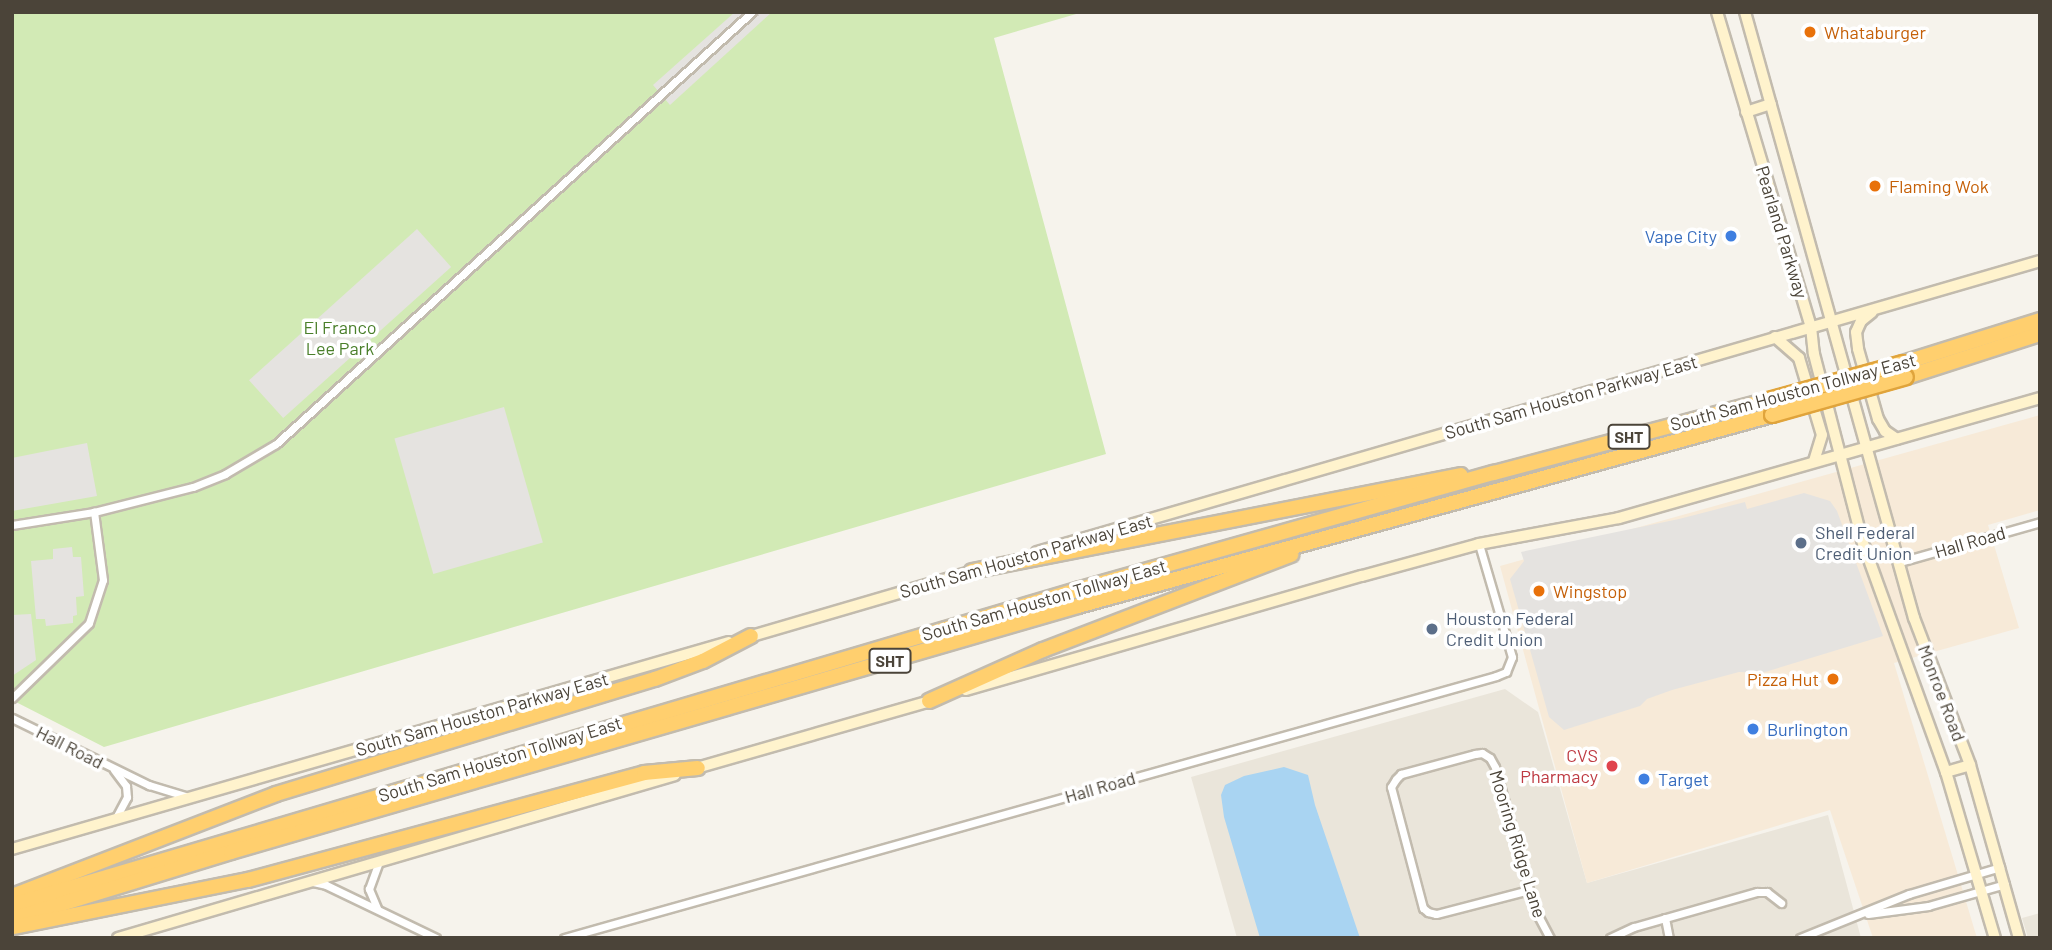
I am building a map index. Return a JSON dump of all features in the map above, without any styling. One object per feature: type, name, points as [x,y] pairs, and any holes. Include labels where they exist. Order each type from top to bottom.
[{"type":"highway","name":"South Sam Houston Tollway East","points":[[12,919],[244,848],[1355,528],[1772,415],[2040,320]]},
{"type":"highway","name":"South Sam Houston Tollway East","points":[[12,905],[1067,593],[1494,473],[1765,401],[1905,370],[2040,334]]},
{"type":"highway","points":[[972,571],[1450,476],[1494,473]]},
{"type":"highway","points":[[929,701],[1044,650],[1355,528]]},
{"type":"highway","points":[[12,896],[276,794],[655,679],[703,661],[751,636]]},
{"type":"highway","points":[[12,928],[248,880],[644,773],[698,768]]},
{"type":"main road","name":"Pearland Parkway","points":[[1717,12],[1811,327],[1814,354],[1840,454]]},
{"type":"main road","name":"Pearland Parkway","points":[[1745,12],[1833,321],[1866,448]]},
{"type":"main road","points":[[1746,112],[1771,104]]},
{"type":"main road","name":"South Sam Houston Parkway East","points":[[12,849],[2040,261]]},
{"type":"main road","points":[[1874,310],[1861,321],[1856,332],[1858,349],[1878,419],[1885,430],[1897,439]]},
{"type":"main road","points":[[1775,337],[1799,358],[1822,435],[1814,462]]},
{"type":"main road","points":[[118,938],[929,701],[1479,544],[1619,518],[2040,398]]},
{"type":"main road","name":"Monroe Road","points":[[1866,448],[1914,618],[1970,765],[2001,866],[2019,938]]},
{"type":"main road","name":"Monroe Road","points":[[1840,454],[1863,543],[1946,772],[1995,938]]},
{"type":"main road","points":[[1893,627],[1914,618]]},
{"type":"main road","points":[[1946,772],[1970,765]]},
{"type":"street","points":[[12,525],[94,512],[193,487],[225,474],[276,444],[752,12]]},
{"type":"street","points":[[12,698],[89,623],[103,580],[94,512]]},
{"type":"street","name":"Hall Road","points":[[1900,562],[2040,522]]},
{"type":"street","name":"Hall Road","points":[[564,938],[1506,672],[1512,657],[1479,544]]},
{"type":"street","name":"Hall Road","points":[[12,718],[114,769],[126,786],[127,797],[124,808],[114,820]]},
{"type":"street","name":"Mooring Ridge Lane","points":[[1529,890],[1436,914],[1423,908],[1391,787],[1401,774],[1482,753],[1495,767],[1534,908],[1550,938]]},
{"type":"street","points":[[114,769],[163,792],[201,795]]},
{"type":"street","points":[[377,909],[369,889],[379,861]]},
{"type":"street","points":[[1802,937],[1909,894],[2001,866]]},
{"type":"street","points":[[309,881],[326,885],[436,938]]},
{"type":"street","points":[[1860,914],[1904,911],[2005,884]]},
{"type":"street","points":[[1610,938],[1634,927],[1757,892],[1767,892],[1781,903]]},
{"type":"street","points":[[1665,918],[1669,938]]},
{"type":"shaded area","points":[[735,12],[772,12],[670,105],[653,85]]},
{"type":"shaded area","points":[[417,229],[451,267],[283,418],[249,380]]},
{"type":"shaded area","points":[[504,407],[543,543],[433,574],[394,438]]},
{"type":"shaded area","points":[[2040,415],[2040,510],[1988,525],[2019,628],[1894,663],[1977,938],[1873,938],[1830,810],[1587,883],[1500,566]]},
{"type":"shaded area","points":[[87,443],[97,496],[12,511],[12,458]]},
{"type":"shaded area","points":[[1804,493],[1830,501],[1837,511],[1883,636],[1762,673],[1739,672],[1672,690],[1647,699],[1640,706],[1564,730],[1549,717],[1510,579],[1524,561],[1521,552],[1679,519],[1745,502],[1747,509]]},
{"type":"shaded area","points":[[72,547],[73,557],[81,557],[84,596],[76,597],[77,615],[73,616],[73,623],[46,626],[45,619],[36,619],[31,561],[53,559],[53,549]]},
{"type":"shaded area","points":[[31,614],[36,660],[12,676],[12,615]]},
{"type":"shaded area","points":[[1505,689],[1538,712],[1587,883],[1828,815],[1861,938],[1237,938],[1191,777]]},
{"type":"shaded area","points":[[2040,913],[2040,938],[2028,938],[2022,918]]},
{"type":"green space","name":"El Franco Lee Park","points":[[12,12],[1083,12],[994,38],[1106,454],[104,747],[12,700]]},
{"type":"water","points":[[1284,767],[1308,775],[1315,805],[1360,938],[1260,938],[1224,817],[1221,795],[1225,785],[1244,776]]},
{"type":"place","name":"Whataburger","points":[[1810,32]]},
{"type":"place","name":"Flaming Wok","points":[[1875,186]]},
{"type":"place","name":"Vape City","points":[[1731,236]]},
{"type":"place","name":"Shell Federal Credit Union","points":[[1801,543]]},
{"type":"place","name":"Wingstop","points":[[1539,591]]},
{"type":"place","name":"Houston Federal Credit Union","points":[[1432,629]]},
{"type":"place","name":"Pizza Hut","points":[[1833,679]]},
{"type":"place","name":"Burlington","points":[[1753,729]]},
{"type":"place","name":"CVS Pharmacy","points":[[1612,766]]},
{"type":"place","name":"Target","points":[[1644,779]]}]
